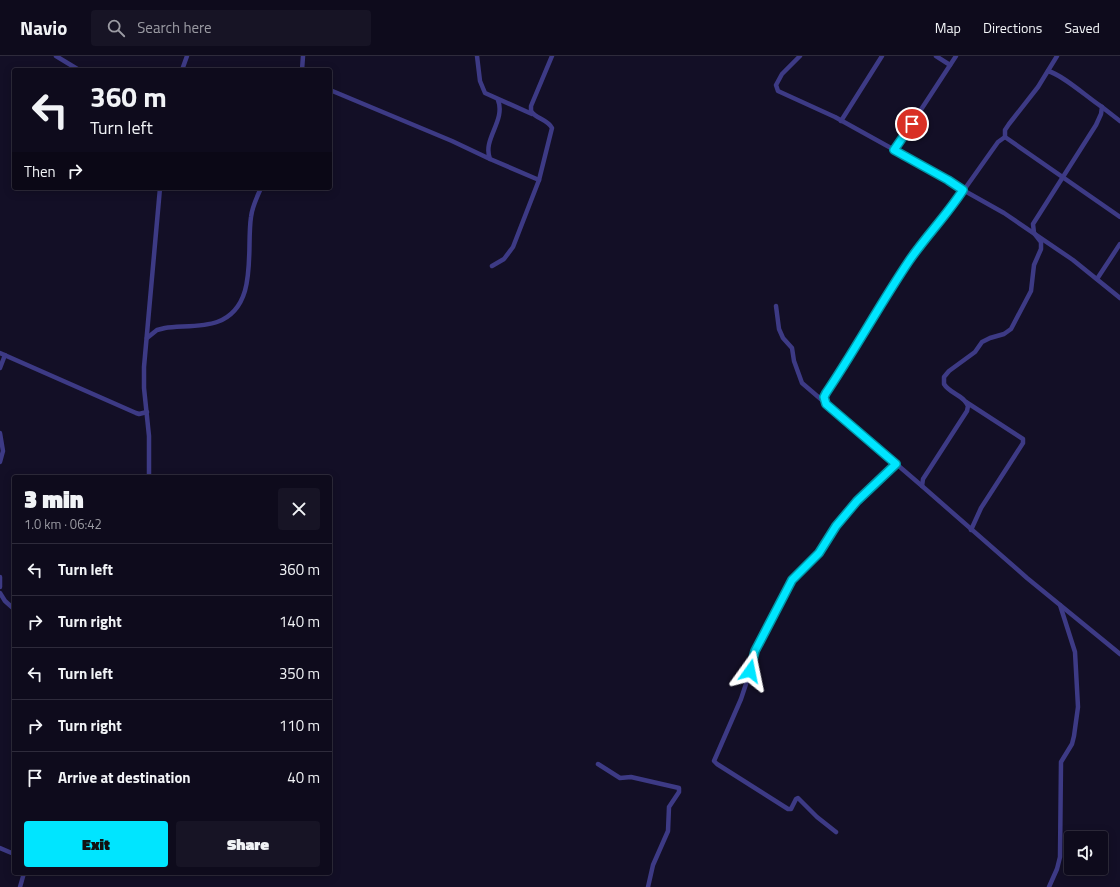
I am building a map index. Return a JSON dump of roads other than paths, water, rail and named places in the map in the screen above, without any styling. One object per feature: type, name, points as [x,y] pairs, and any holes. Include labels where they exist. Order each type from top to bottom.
[{"type":"street","points":[[56,56],[75,68]]},
{"type":"street","points":[[183,68],[187,56]]},
{"type":"street","points":[[302,68],[304,56]]},
{"type":"street","points":[[477,56],[481,87],[487,95],[548,122],[552,128],[538,180],[513,247],[504,259],[492,266]]},
{"type":"street","points":[[532,114],[532,106],[552,56]]},
{"type":"street","points":[[800,56],[778,80],[776,88],[894,150],[996,208],[1073,260],[1120,298]]},
{"type":"street","points":[[840,121],[882,56]]},
{"type":"street","points":[[936,56],[950,65]]},
{"type":"street","points":[[894,150],[956,56]]},
{"type":"street","points":[[1005,137],[1005,130],[1048,71],[1057,56]]},
{"type":"street","points":[[1048,71],[1056,74],[1120,121]]},
{"type":"street","points":[[332,91],[452,140],[490,159],[538,180]]},
{"type":"street","points":[[490,159],[488,150],[501,110],[498,100]]},
{"type":"street","points":[[971,530],[981,508],[1023,441],[1022,437],[966,402],[946,387],[944,384],[944,377],[953,367],[975,352],[985,339],[1004,334],[1011,329],[1032,287],[1034,265],[1041,244],[1040,240],[1034,233],[1033,224],[1062,176],[1096,125],[1101,114],[1102,107]]},
{"type":"street","points":[[1005,137],[1120,217]]},
{"type":"street","points":[[826,404],[824,397],[826,393],[925,237],[954,204],[998,142],[1005,137]]},
{"type":"street","points":[[149,475],[149,436],[144,381],[160,190]]},
{"type":"street","points":[[147,338],[158,330],[165,328],[217,322],[227,316],[236,307],[247,284],[251,216],[260,190]]},
{"type":"street","points":[[1097,279],[1120,244]]},
{"type":"street","points":[[776,306],[779,329],[783,338],[792,348],[794,361],[802,383],[971,530],[1120,654]]},
{"type":"street","points":[[0,353],[136,413],[139,414],[147,412]]},
{"type":"street","points":[[0,368],[5,355]]},
{"type":"street","points":[[922,486],[923,479],[967,411],[968,406],[966,402]]},
{"type":"street","points":[[0,433],[3,451],[0,462]]},
{"type":"street","points":[[836,832],[817,817],[798,798],[796,798],[791,809],[788,809],[714,761],[741,700],[753,663],[755,651],[789,584],[823,548],[836,526],[857,501],[896,464]]},
{"type":"street","points":[[0,577],[0,587]]},
{"type":"street","points":[[0,593],[5,601],[12,607]]},
{"type":"street","points":[[1049,887],[1057,869],[1060,857],[1061,762],[1072,744],[1078,707],[1075,652],[1060,604]]},
{"type":"street","points":[[598,764],[620,778],[631,777],[679,788],[679,792],[669,807],[668,831],[653,865],[648,887]]},
{"type":"street","points":[[0,848],[12,853]]},
{"type":"street","points":[[20,887],[23,875]]}]
